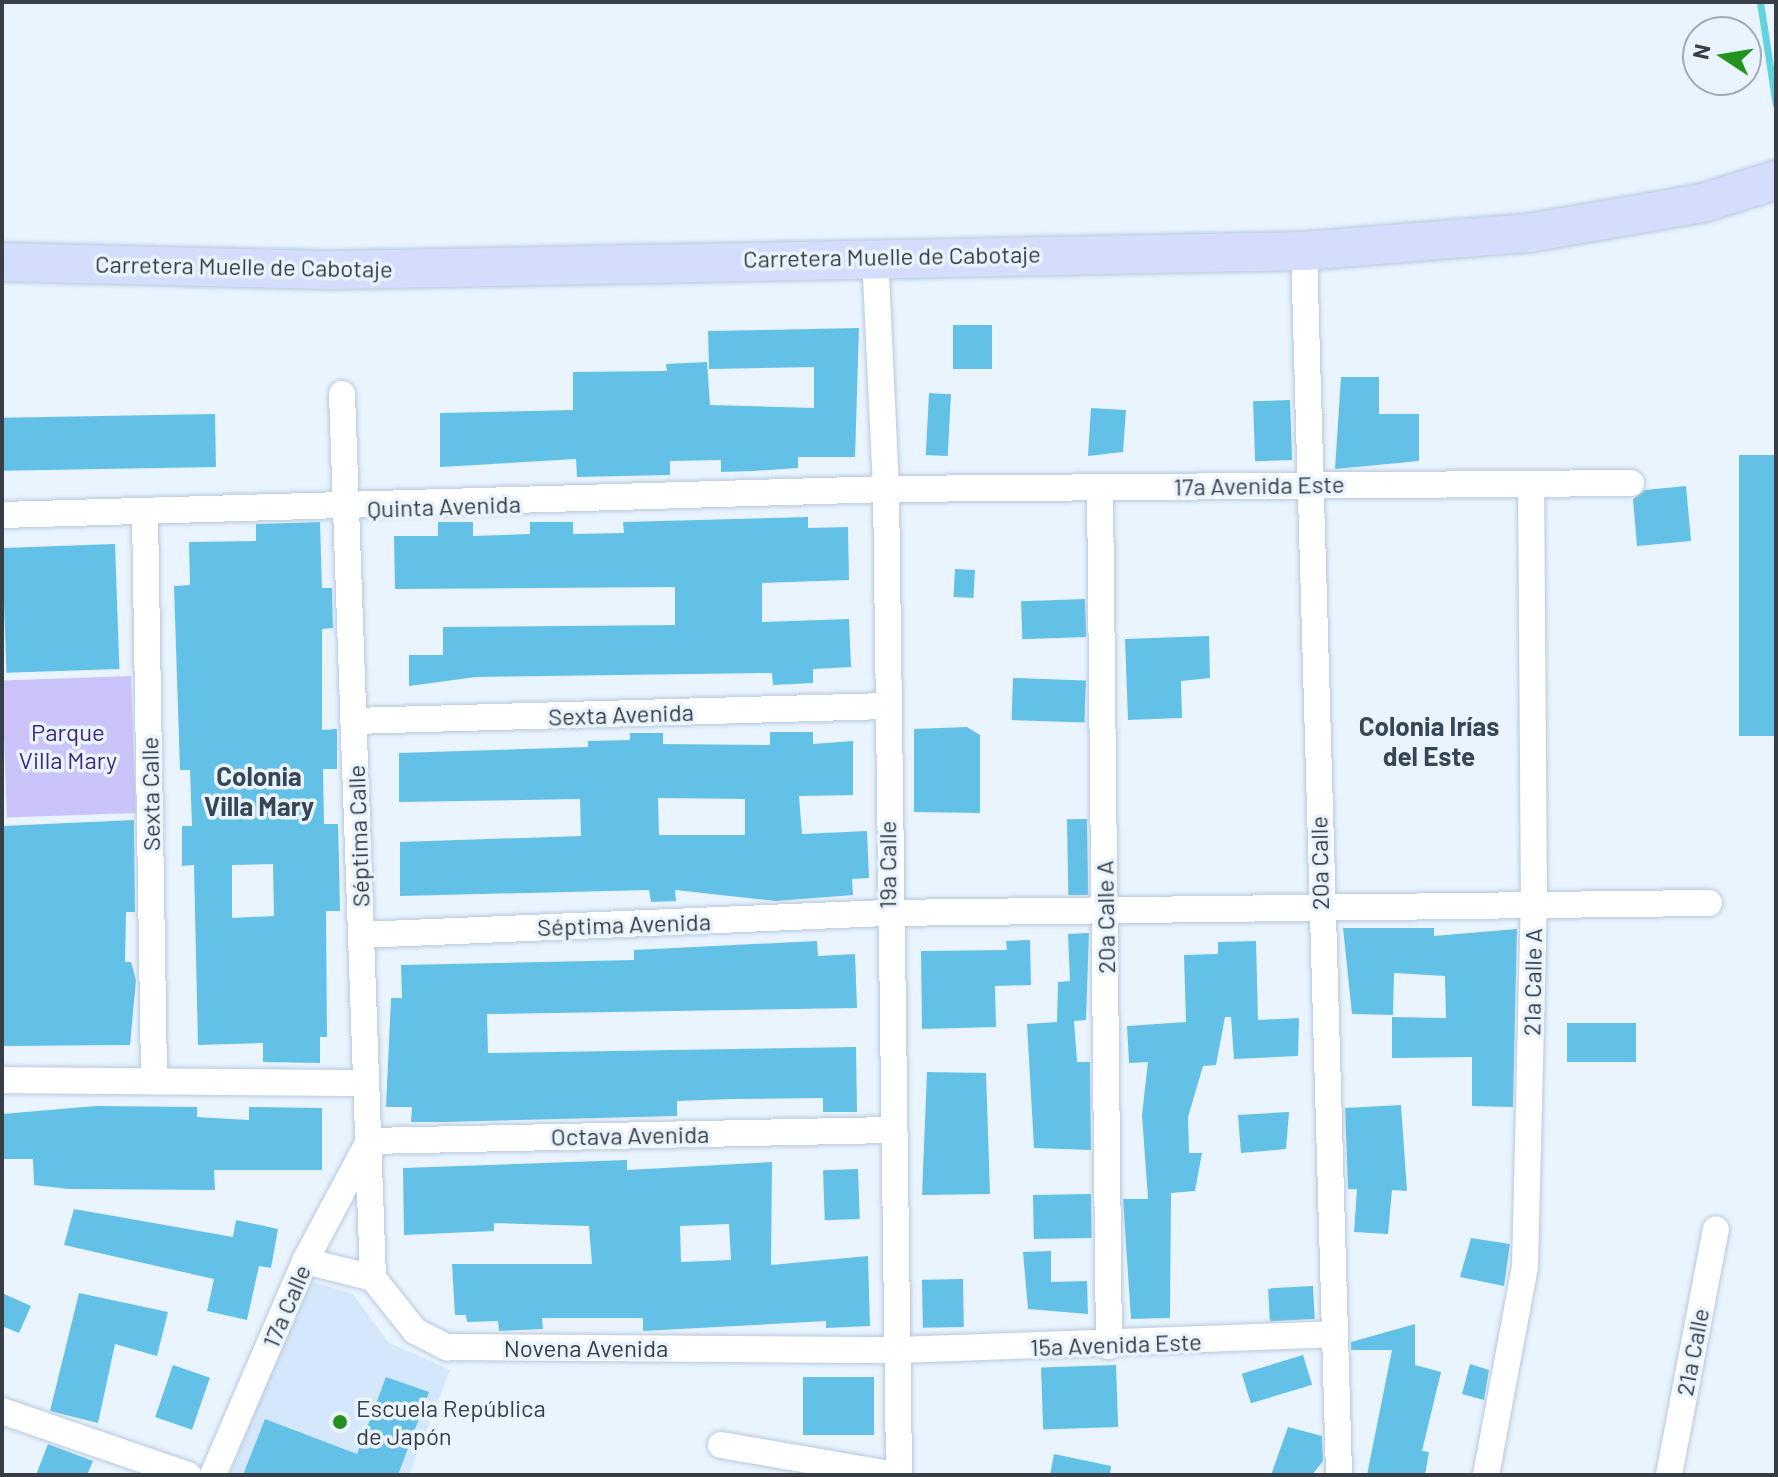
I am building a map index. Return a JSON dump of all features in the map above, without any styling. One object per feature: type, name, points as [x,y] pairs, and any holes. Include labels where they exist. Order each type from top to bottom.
[{"type":"main road","name":"Carretera Muelle de Cabotaje","points":[[2,262],[335,270],[875,255],[1304,251],[1529,233],[1703,203],[1776,180]]},
{"type":"street","name":"20a Calle","points":[[1304,251],[1332,1334],[1339,1475]]},
{"type":"street","name":"19a Calle","points":[[875,255],[886,489],[886,913],[900,1350],[897,1475]]},
{"type":"street","name":"Séptima Calle","points":[[342,394],[373,1278]]},
{"type":"street","name":"17a Avenida Este","points":[[886,489],[1100,489],[1311,483],[1531,486],[1631,483]]},
{"type":"street","name":"21a Calle A","points":[[1486,1475],[1525,1267],[1534,904],[1531,486]]},
{"type":"street","name":"Quinta Avenida","points":[[2,515],[346,510],[886,489]]},
{"type":"street","name":"20a Calle A","points":[[1100,489],[1109,1346]]},
{"type":"street","name":"Sexta Calle","points":[[145,513],[154,1076]]},
{"type":"street","name":"Sexta Avenida","points":[[353,721],[888,706]]},
{"type":"street","name":"Séptima Avenida","points":[[361,935],[886,913],[1105,914],[1709,903]]},
{"type":"street","points":[[2,1080],[154,1076],[366,1083]]},
{"type":"street","name":"Octava Avenida","points":[[369,1141],[891,1130]]},
{"type":"street","name":"17a Calle","points":[[213,1475],[305,1261],[369,1141]]},
{"type":"street","name":"21a Calle","points":[[1669,1475],[1716,1229]]},
{"type":"street","points":[[305,1261],[373,1278]]},
{"type":"street","name":"Novena Avenida","points":[[373,1278],[415,1331],[447,1347],[900,1350]]},
{"type":"street","name":"15a Avenida Este","points":[[900,1350],[1109,1346],[1332,1334]]},
{"type":"street","points":[[2,1411],[188,1475]]},
{"type":"street","points":[[721,1445],[897,1475]]},
{"type":"shaded area","name":"Escuela República de Japón","points":[[307,1280],[353,1294],[388,1342],[450,1370],[409,1475],[230,1474]]},
{"type":"green space","name":"Parque Villa Mary","points":[[131,676],[136,813],[7,817],[2,681]]},
{"type":"building","points":[[953,325],[992,325],[992,369],[953,369]]},
{"type":"building","points":[[859,328],[855,457],[798,457],[798,468],[721,472],[721,460],[670,461],[670,475],[577,477],[576,459],[440,467],[440,413],[573,410],[573,372],[667,371],[666,364],[707,362],[710,405],[814,408],[814,367],[709,369],[708,331]]},
{"type":"building","points":[[1341,377],[1379,377],[1379,414],[1419,414],[1419,461],[1335,469]]},
{"type":"building","points":[[929,393],[951,394],[948,456],[926,455]]},
{"type":"building","points":[[1290,400],[1292,460],[1255,461],[1253,401]]},
{"type":"building","points":[[1091,408],[1126,410],[1123,452],[1088,456]]},
{"type":"building","points":[[215,414],[216,467],[3,471],[2,418]]},
{"type":"building","points":[[1739,455],[1776,455],[1776,736],[1739,736]]},
{"type":"building","points":[[1686,486],[1691,541],[1637,546],[1633,499],[1645,490]]},
{"type":"building","points":[[808,517],[808,528],[848,527],[849,580],[762,583],[762,622],[849,619],[851,667],[813,669],[813,683],[773,685],[772,673],[476,677],[409,686],[409,655],[443,655],[443,627],[675,625],[675,587],[395,589],[394,536],[438,536],[438,522],[473,522],[473,536],[530,534],[530,522],[573,522],[573,534],[624,533],[623,522]]},
{"type":"building","points":[[320,522],[322,588],[332,588],[333,628],[322,629],[322,730],[337,729],[337,769],[323,769],[324,824],[338,824],[340,911],[326,911],[327,1037],[320,1037],[320,1063],[263,1062],[263,1043],[198,1045],[194,865],[182,866],[182,826],[192,826],[190,770],[180,770],[174,586],[190,585],[189,542],[256,541],[256,524]],"holes":[[[273,864],[274,916],[232,918],[232,865]]]},
{"type":"building","points":[[115,544],[119,669],[6,673],[2,548]]},
{"type":"building","points":[[955,569],[975,570],[974,598],[954,597]]},
{"type":"building","points":[[1085,599],[1086,637],[1022,639],[1021,601]]},
{"type":"building","points":[[1209,636],[1210,678],[1181,681],[1182,718],[1128,720],[1125,639]]},
{"type":"building","points":[[1013,678],[1086,681],[1084,723],[1012,720]]},
{"type":"building","points":[[967,727],[980,735],[980,813],[914,812],[914,729]]},
{"type":"building","points":[[770,732],[813,732],[813,744],[853,741],[853,795],[799,796],[802,834],[867,831],[869,878],[852,879],[853,895],[776,901],[675,890],[676,901],[651,902],[649,890],[400,896],[400,842],[581,836],[580,799],[399,802],[399,753],[588,747],[588,741],[630,740],[630,733],[663,733],[663,744],[770,745]],"holes":[[[658,798],[745,799],[745,835],[659,835]]]},
{"type":"building","points":[[1067,819],[1087,819],[1088,895],[1068,895]]},
{"type":"building","points":[[134,820],[135,912],[126,912],[125,962],[131,962],[136,980],[130,1045],[2,1046],[2,826]]},
{"type":"building","points":[[1343,928],[1434,928],[1434,936],[1517,929],[1513,1107],[1472,1106],[1472,1057],[1392,1058],[1392,1017],[1446,1018],[1445,976],[1394,973],[1393,1015],[1352,1014]]},
{"type":"building","points":[[1089,933],[1086,1020],[1074,1021],[1077,1062],[1090,1062],[1091,1150],[1034,1148],[1027,1024],[1057,1022],[1058,982],[1070,981],[1068,934]]},
{"type":"building","points":[[1030,940],[1031,985],[995,986],[996,1027],[922,1029],[921,951],[1007,950],[1006,941]]},
{"type":"building","points":[[817,941],[818,956],[855,954],[857,1008],[487,1014],[488,1053],[856,1047],[857,1112],[823,1112],[823,1098],[732,1099],[677,1101],[677,1116],[411,1122],[412,1107],[386,1107],[391,998],[402,998],[401,965],[634,960],[634,950]]},
{"type":"building","points":[[1256,941],[1258,1020],[1299,1018],[1298,1056],[1234,1059],[1231,1017],[1225,1017],[1216,1065],[1203,1066],[1188,1117],[1189,1153],[1202,1153],[1195,1191],[1171,1193],[1170,1318],[1131,1319],[1123,1199],[1148,1199],[1142,1115],[1148,1062],[1129,1063],[1127,1026],[1186,1022],[1184,955],[1218,954],[1218,942]]},
{"type":"building","points":[[1567,1023],[1636,1023],[1636,1062],[1567,1062]]},
{"type":"building","points":[[927,1072],[986,1073],[990,1194],[922,1195]]},
{"type":"building","points":[[1401,1105],[1407,1191],[1392,1190],[1388,1234],[1354,1232],[1357,1189],[1348,1189],[1345,1108]]},
{"type":"building","points":[[96,1106],[197,1107],[197,1117],[249,1120],[249,1107],[322,1108],[322,1170],[214,1170],[215,1190],[69,1189],[34,1185],[33,1159],[2,1159],[2,1114]]},
{"type":"building","points":[[1289,1112],[1286,1149],[1241,1153],[1238,1115]]},
{"type":"building","points":[[627,1160],[627,1170],[772,1162],[771,1265],[868,1256],[870,1326],[826,1328],[826,1321],[643,1331],[643,1318],[542,1318],[543,1329],[499,1331],[498,1321],[467,1322],[466,1315],[455,1315],[452,1264],[592,1264],[589,1226],[494,1223],[494,1231],[404,1235],[403,1168]],"holes":[[[729,1224],[731,1260],[681,1262],[680,1226]]]},
{"type":"building","points":[[858,1169],[860,1219],[825,1220],[823,1170]]},
{"type":"building","points":[[1091,1194],[1092,1238],[1034,1239],[1033,1195]]},
{"type":"building","points":[[74,1209],[233,1237],[236,1220],[278,1229],[271,1268],[259,1266],[247,1320],[207,1311],[214,1279],[64,1245]]},
{"type":"building","points":[[1471,1238],[1510,1244],[1504,1286],[1460,1277]]},
{"type":"building","points":[[1051,1251],[1051,1282],[1087,1281],[1088,1314],[1028,1309],[1023,1252]]},
{"type":"building","points":[[963,1279],[964,1327],[923,1328],[922,1280]]},
{"type":"building","points":[[1313,1286],[1315,1319],[1270,1321],[1268,1288]]},
{"type":"building","points":[[2,1293],[31,1306],[19,1333],[2,1326]]},
{"type":"building","points":[[79,1293],[168,1312],[157,1356],[115,1344],[98,1423],[50,1411]]},
{"type":"building","points":[[1415,1324],[1415,1365],[1441,1372],[1422,1451],[1429,1452],[1425,1475],[1367,1475],[1392,1350],[1351,1350],[1351,1342]]},
{"type":"building","points":[[1303,1355],[1312,1385],[1251,1403],[1242,1374]]},
{"type":"building","points":[[1470,1364],[1489,1370],[1484,1400],[1462,1394]]},
{"type":"building","points":[[173,1365],[210,1378],[192,1430],[155,1417]]},
{"type":"building","points":[[1116,1365],[1118,1427],[1043,1430],[1041,1368]]},
{"type":"building","points":[[386,1377],[429,1392],[398,1475],[243,1475],[265,1419],[357,1454]]},
{"type":"building","points":[[803,1377],[874,1377],[874,1435],[803,1435]]},
{"type":"building","points":[[1288,1427],[1322,1436],[1323,1461],[1312,1475],[1271,1475]]},
{"type":"building","points":[[48,1444],[93,1461],[87,1475],[36,1475]]},
{"type":"building","points":[[1054,1454],[1111,1466],[1110,1475],[1050,1475]]},
{"type":"waterway","points":[[1760,2],[1776,105]]},
{"type":"place","name":"Escuela República de Japón","points":[[340,1422]]},
{"type":"district","name":"Colonia Irías del Este","points":[[1429,741]]},
{"type":"district","name":"Colonia Villa Mary","points":[[259,791]]}]
